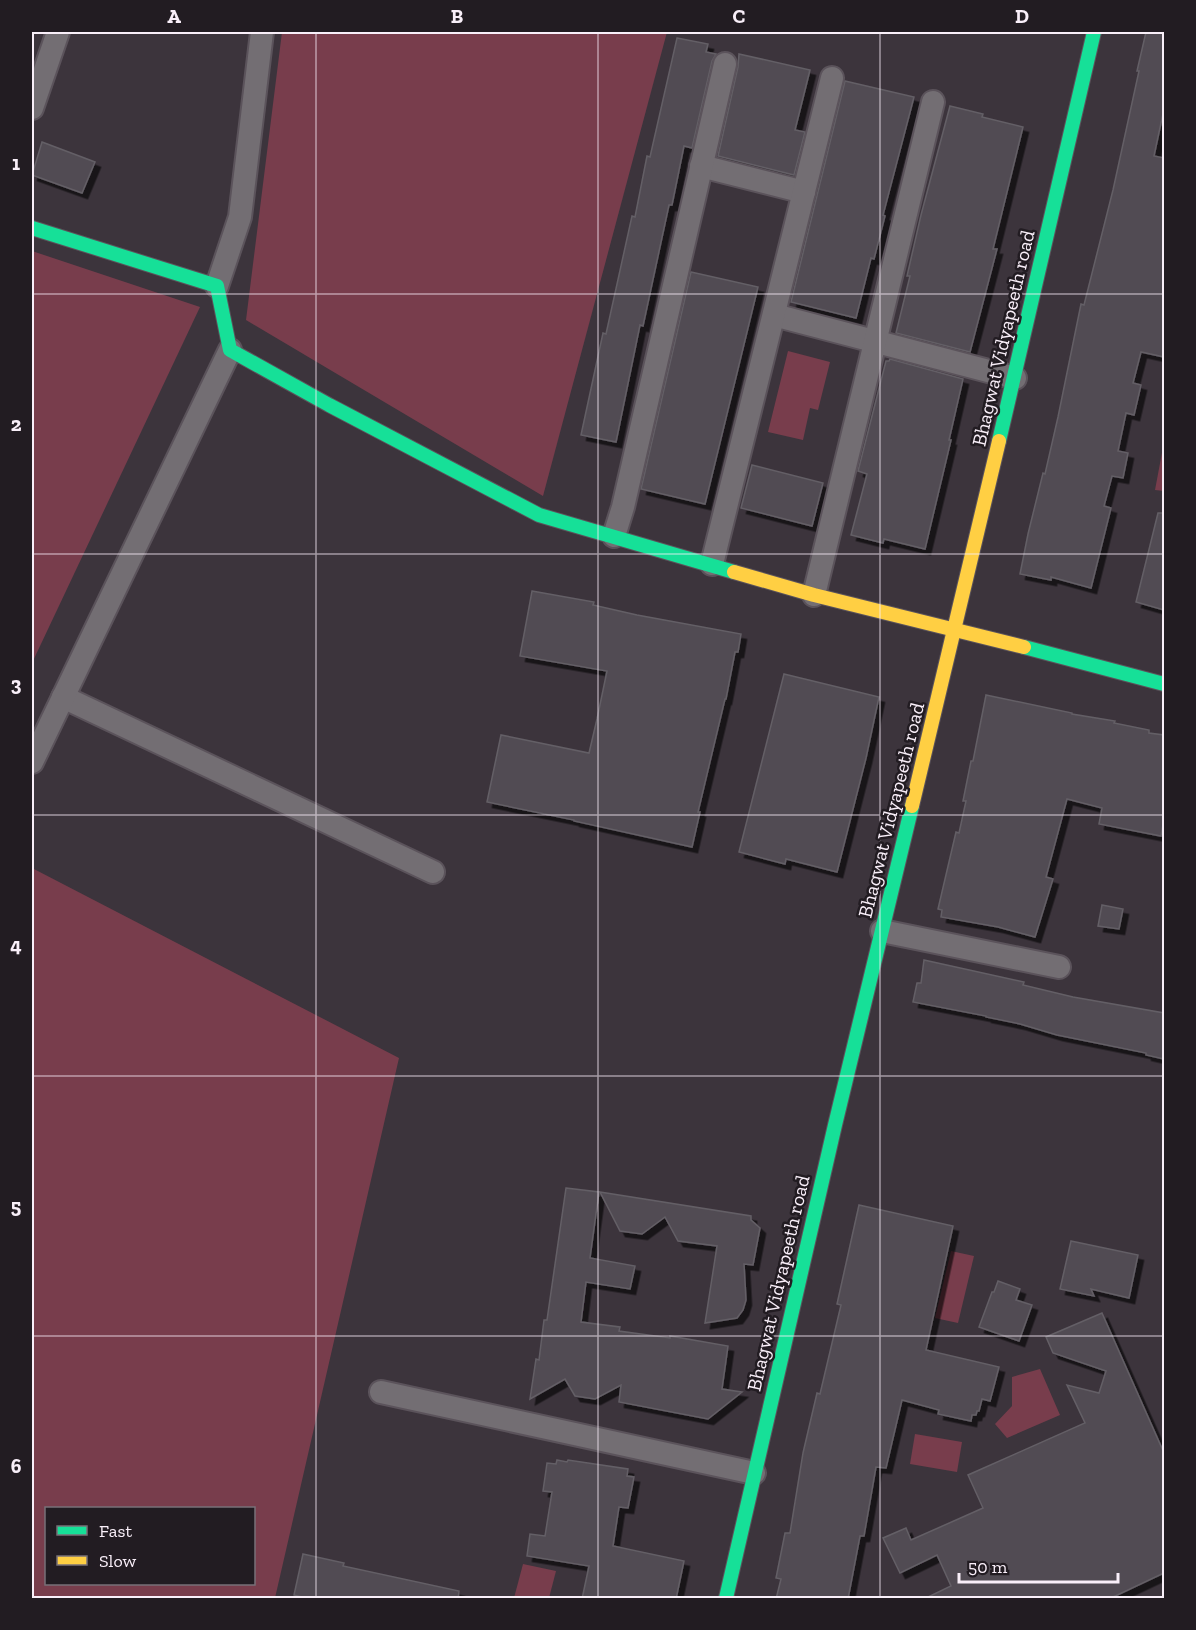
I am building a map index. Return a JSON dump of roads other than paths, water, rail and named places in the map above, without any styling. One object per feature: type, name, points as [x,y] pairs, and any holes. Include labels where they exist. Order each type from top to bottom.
[{"type":"street","points":[[32,108],[58,32]]},
{"type":"street","points":[[32,762],[230,350],[217,286],[240,217],[262,32]]},
{"type":"street","name":"Bhagwat Vidyapeeth road","points":[[726,1599],[835,1125],[1015,378],[1094,32]]},
{"type":"street","points":[[614,537],[623,507],[725,64]]},
{"type":"street","points":[[712,564],[832,78]]},
{"type":"street","points":[[814,595],[933,102]]},
{"type":"street","points":[[701,166],[804,192]]},
{"type":"street","points":[[32,228],[217,286]]},
{"type":"street","points":[[774,315],[1015,378]]},
{"type":"street","points":[[230,350],[329,405],[539,515],[814,595],[1164,684]]},
{"type":"street","points":[[63,697],[433,873]]},
{"type":"street","points":[[882,931],[1059,967]]},
{"type":"street","points":[[381,1392],[754,1473]]}]
